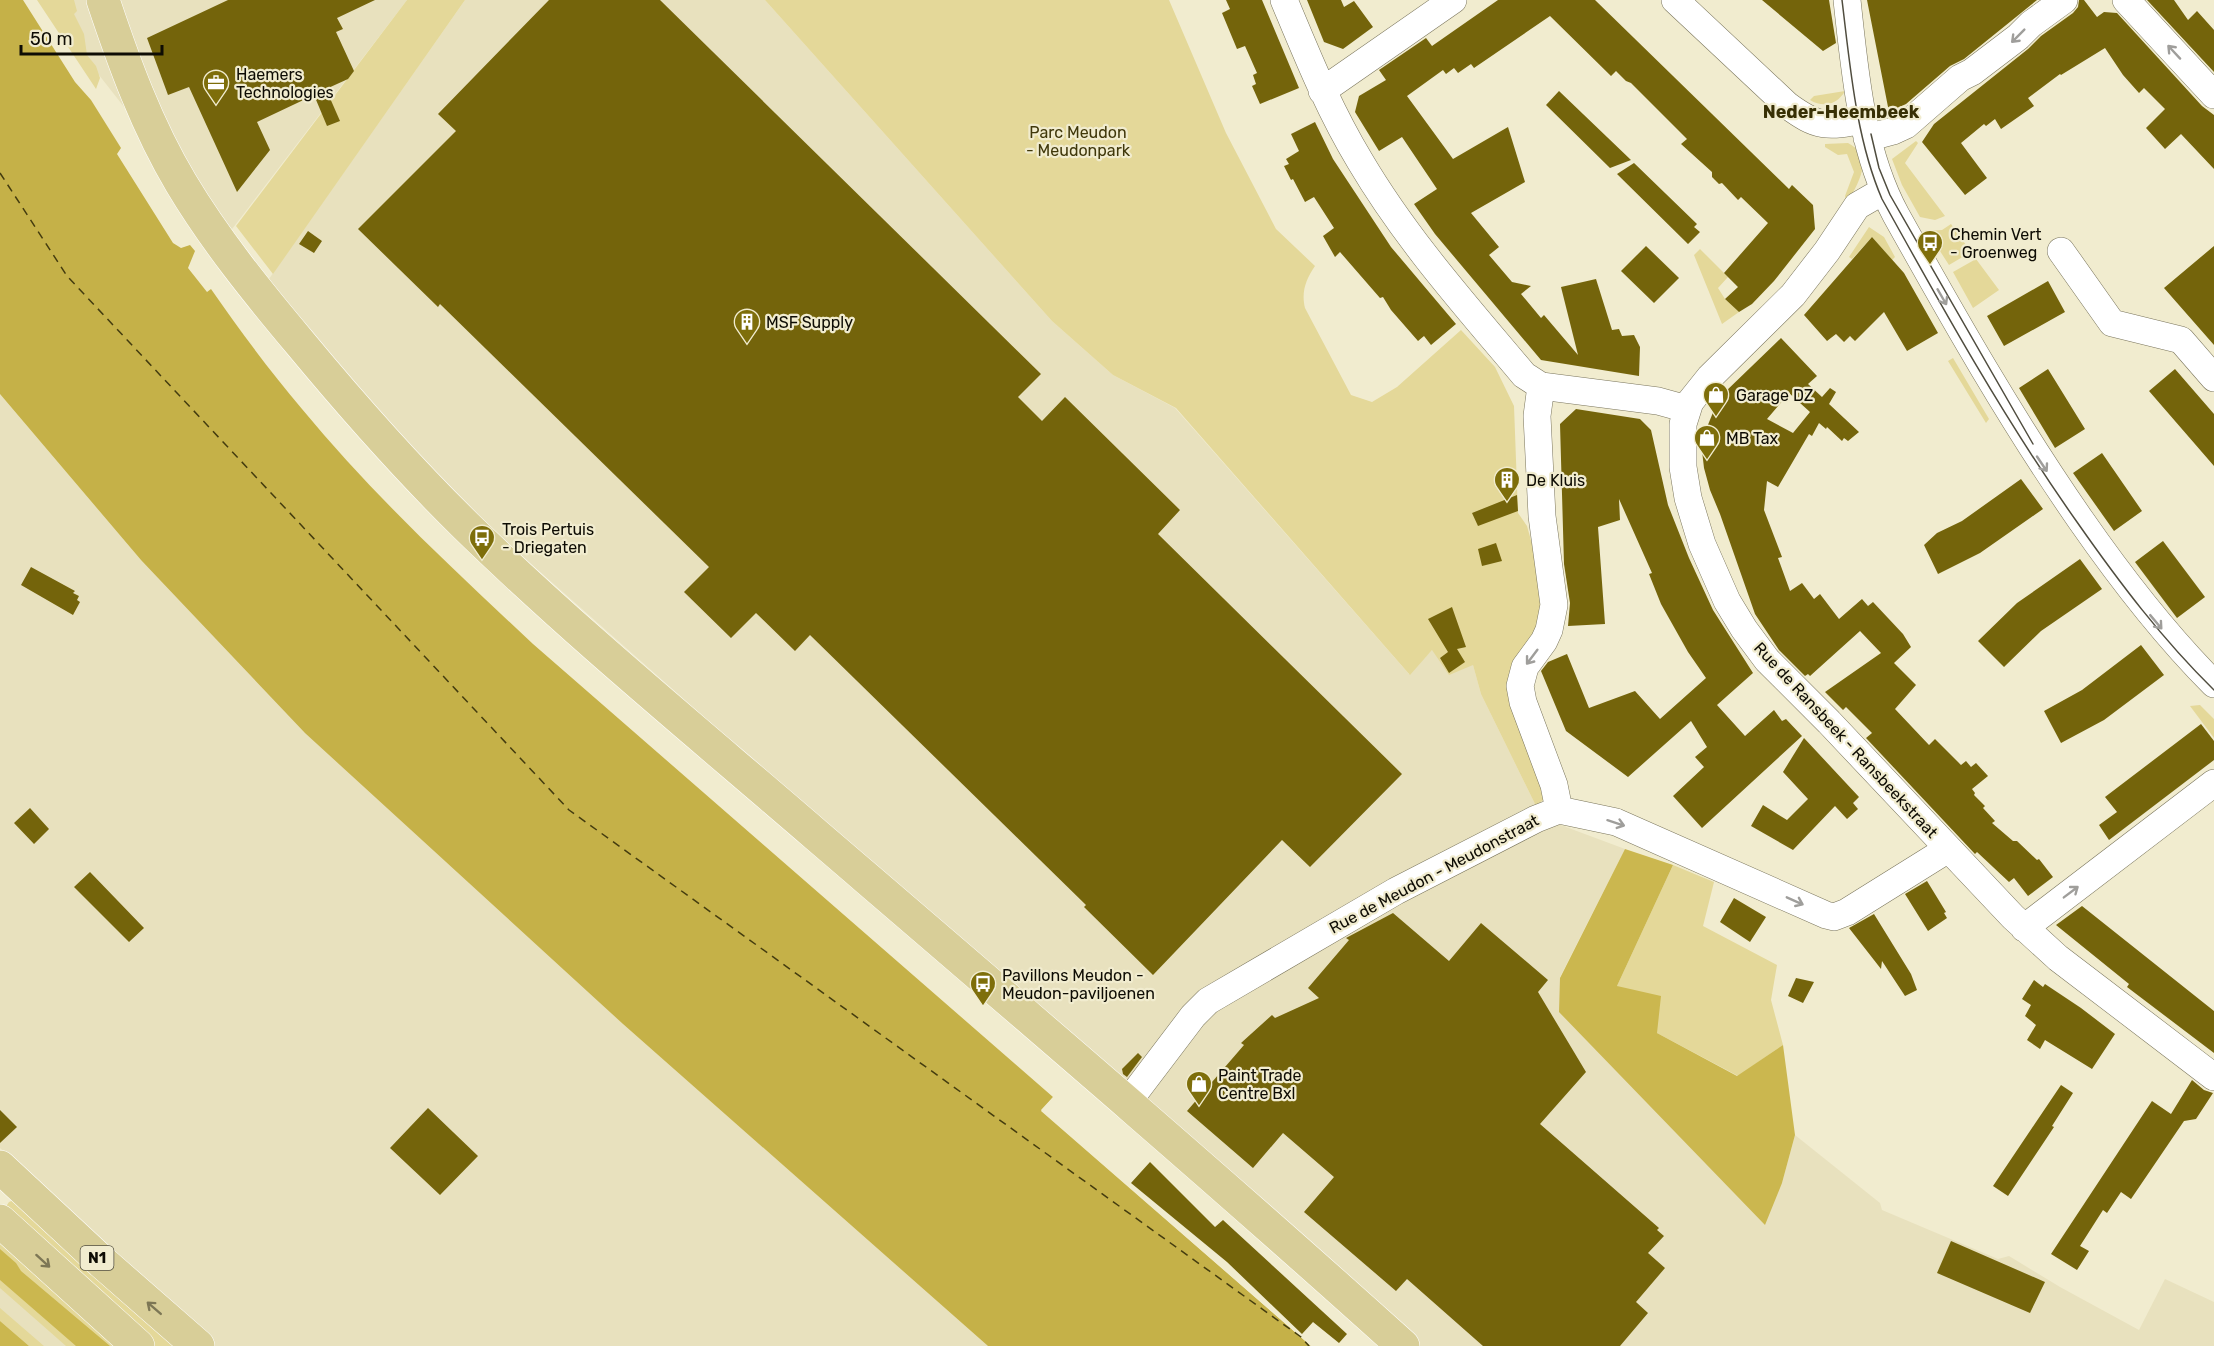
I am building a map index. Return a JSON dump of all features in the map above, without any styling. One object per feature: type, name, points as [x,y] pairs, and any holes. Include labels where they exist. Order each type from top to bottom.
[{"type":"main road","points":[[103,0],[136,93],[182,186],[285,324],[385,442],[468,528],[567,619],[1127,1103],[1403,1346]]},
{"type":"main road","name":"N1","points":[[0,1167],[102,1262],[198,1346]]},
{"type":"main road","name":"N1","points":[[0,1221],[138,1346]]},
{"type":"street","points":[[1284,0],[1322,91],[1360,161],[1417,246],[1524,375],[1541,386],[1658,401],[1687,409]]},
{"type":"street","points":[[1322,91],[1453,0]]},
{"type":"street","points":[[1675,0],[1787,105],[1806,119],[1826,125],[1893,131],[1906,125],[1960,78],[1972,72],[2064,0]]},
{"type":"street","points":[[1847,0],[1866,129],[1883,191],[2008,411],[2040,462],[2132,592],[2174,643],[2214,684]]},
{"type":"street","points":[[2126,0],[2214,95]]},
{"type":"street","name":"Rue de Ransbeek - Ransbeekstraat","points":[[1883,191],[1857,206],[1827,251],[1793,295],[1702,386],[1687,409],[1683,424],[1682,453],[1688,498],[1702,544],[1735,615],[1767,660],[1829,722],[1948,849],[2024,928],[2058,958],[2214,1077]]},
{"type":"street","points":[[2061,251],[2112,322],[2181,340],[2214,378]]},
{"type":"street","points":[[1541,386],[1537,416],[1542,516],[1554,604],[1549,630],[1525,667],[1520,686],[1523,702],[1554,785],[1560,810]]},
{"type":"street","points":[[2024,928],[2214,783]]},
{"type":"street","name":"Rue de Meudon - Meudonstraat","points":[[1127,1103],[1193,1016],[1208,1001],[1396,891],[1536,819],[1560,810],[1616,822],[1834,917],[1847,912],[1948,849]]},
{"type":"shaded area","points":[[0,0],[23,0],[75,82],[91,100],[121,148],[117,154],[173,243],[181,248],[190,245],[195,251],[188,268],[207,292],[211,289],[290,395],[385,501],[533,644],[1053,1097],[1041,1110],[1311,1346],[988,1346],[623,1024],[305,733],[141,560],[0,394]]},
{"type":"shaded area","points":[[48,0],[407,0],[226,237],[88,61]]},
{"type":"shaded area","points":[[465,0],[765,0],[1052,321],[1113,375],[1175,408],[1409,674],[1433,649],[1473,665],[1481,694],[1536,806],[1550,821],[1625,849],[1560,977],[1782,1183],[1795,1135],[1880,1203],[1882,1210],[1998,1259],[2009,1256],[2139,1330],[2165,1279],[2214,1302],[2214,1346],[1415,1346],[435,479],[264,286]]},
{"type":"shaded area","points":[[0,394],[141,560],[623,1024],[988,1346],[213,1346],[0,1148]]},
{"type":"shaded area","points":[[1625,849],[1673,865],[1617,986],[1661,996],[1657,1033],[1737,1076],[1783,1045],[1795,1135],[1782,1183],[1765,1225],[1559,1012],[1560,978]]},
{"type":"shaded area","points":[[0,1241],[117,1346],[0,1346]]},
{"type":"shaded area","points":[[0,1249],[16,1263],[21,1271],[110,1346],[76,1346],[0,1280]]},
{"type":"shaded area","points":[[0,1321],[29,1346],[0,1346]]},
{"type":"green space","points":[[37,0],[74,0],[77,11],[74,14],[84,34],[87,55],[96,66],[100,78],[96,89]]},
{"type":"green space","points":[[407,0],[465,0],[273,274],[236,226]]},
{"type":"green space","name":"Parc Meudon - Meudonpark","points":[[765,0],[1169,0],[1226,133],[1276,229],[1315,266],[1305,286],[1305,308],[1351,395],[1372,402],[1397,387],[1461,330],[1495,367],[1514,406],[1518,513],[1527,526],[1537,562],[1544,611],[1523,659],[1548,776],[1543,800],[1536,806],[1481,694],[1473,665],[1449,675],[1432,650],[1410,675],[1176,408],[1113,375],[1052,321]]},
{"type":"green space","points":[[1845,91],[1842,96],[1829,104],[1820,104],[1810,100],[1814,96]]},
{"type":"green space","points":[[1916,141],[1918,143],[1905,163],[1945,216],[1935,220],[1920,217],[1902,185],[1892,159]]},
{"type":"green space","points":[[1848,143],[1856,149],[1863,163],[1859,180],[1847,203],[1845,196],[1854,172],[1847,154],[1838,155],[1825,147],[1825,144]]},
{"type":"green space","points":[[1951,224],[1971,252],[1949,265],[1927,231],[1942,230]]},
{"type":"green space","points":[[1869,227],[1884,237],[1895,257],[1892,260],[1872,237],[1852,259],[1849,257]]},
{"type":"green space","points":[[1700,249],[1728,277],[1718,288],[1725,299],[1739,312],[1722,324],[1694,255]]},
{"type":"green space","points":[[1976,259],[1999,290],[1973,308],[1953,272]]},
{"type":"green space","points":[[1953,358],[1989,419],[1986,423],[1948,361]]},
{"type":"green space","points":[[2200,705],[2214,719],[2214,738],[2190,706]]},
{"type":"green space","points":[[1673,865],[1714,882],[1703,926],[1777,965],[1771,1000],[1783,1045],[1738,1076],[1657,1033],[1617,986]]},
{"type":"green space","points":[[14,1200],[185,1346],[150,1346],[5,1208],[9,1202]]},
{"type":"green space","points":[[0,1241],[117,1346],[66,1346],[0,1288]]},
{"type":"green space","points":[[0,1308],[44,1346],[29,1346],[0,1321]]},
{"type":"pier","points":[[1055,1095],[1055,1099],[1045,1110],[1314,1346],[1311,1346],[1041,1111]]},
{"type":"building","points":[[228,0],[375,0],[337,18],[343,29],[336,32],[354,71],[348,79],[326,89],[340,121],[327,126],[314,95],[257,122],[270,150],[237,192],[189,87],[168,95],[147,38]]},
{"type":"building","points":[[549,0],[660,0],[1041,374],[1018,397],[1042,421],[1065,397],[1180,510],[1158,534],[1402,774],[1310,867],[1282,840],[1153,975],[1084,907],[1086,905],[810,635],[795,651],[756,613],[731,638],[684,592],[709,567],[440,304],[438,307],[358,229],[456,131],[438,114]]},
{"type":"building","points":[[1226,0],[1262,0],[1299,88],[1260,104],[1252,86],[1256,84],[1253,75],[1257,73],[1245,46],[1237,49],[1222,13],[1230,9]]},
{"type":"building","points":[[1307,0],[1341,0],[1344,7],[1354,1],[1373,27],[1343,49],[1324,42]]},
{"type":"building","points":[[1498,0],[1595,0],[1789,189],[1792,185],[1813,205],[1815,229],[1774,281],[1752,304],[1739,312],[1725,299],[1738,287],[1724,273],[1768,223],[1741,197],[1738,200],[1722,183],[1719,184],[1712,177],[1712,172],[1681,144],[1687,139],[1631,83],[1616,71],[1611,76],[1550,16],[1474,68],[1471,64],[1458,73],[1454,68],[1446,74],[1443,70],[1407,96],[1453,159],[1508,127],[1525,182],[1471,213],[1499,247],[1489,255],[1512,282],[1531,286],[1521,294],[1541,318],[1544,315],[1578,355],[1561,287],[1596,279],[1612,330],[1619,329],[1622,336],[1634,335],[1640,347],[1639,376],[1541,360],[1435,234],[1414,204],[1437,189],[1402,137],[1379,151],[1355,112],[1359,96],[1386,80],[1379,70],[1426,38],[1432,46]]},
{"type":"building","points":[[1762,0],[1829,0],[1836,43],[1823,51]]},
{"type":"building","points":[[1867,0],[2037,0],[1964,59],[1950,66],[1906,104],[1889,112]]},
{"type":"building","points":[[2079,0],[2084,0],[2097,17],[2104,12],[2117,13],[2202,106],[2214,115],[2214,169],[2181,134],[2165,149],[2146,128],[2165,109],[2144,88],[2139,93],[2123,75],[2105,48],[2060,74],[2028,98],[2034,106],[2001,129],[1995,119],[1986,126],[1984,124],[1961,143],[1987,178],[1965,195],[1922,142],[1934,124],[2041,36],[2073,13],[2078,7]]},
{"type":"building","points":[[2147,0],[2174,0],[2188,20],[2197,11],[2214,30],[2214,72]]},
{"type":"building","points":[[1559,91],[1631,160],[1610,168],[1546,105]]},
{"type":"building","points":[[1315,122],[1333,159],[1391,247],[1456,324],[1431,345],[1424,336],[1418,341],[1391,310],[1383,297],[1380,298],[1340,252],[1335,257],[1323,236],[1334,228],[1314,197],[1305,202],[1293,179],[1291,180],[1284,166],[1289,164],[1286,159],[1299,151],[1291,134]]},
{"type":"building","points":[[1634,163],[1697,224],[1694,227],[1700,232],[1688,244],[1617,174]]},
{"type":"building","points":[[308,231],[322,241],[314,253],[299,244]]},
{"type":"building","points":[[1872,237],[1904,273],[1938,333],[1907,351],[1884,312],[1855,341],[1850,336],[1844,342],[1836,334],[1827,341],[1804,315]]},
{"type":"building","points":[[1646,246],[1679,278],[1654,303],[1621,271]]},
{"type":"building","points":[[2214,246],[2214,345],[2164,288]]},
{"type":"building","points":[[2048,281],[2065,312],[2004,346],[1987,316]]},
{"type":"building","points":[[1781,338],[1817,376],[1808,384],[1822,397],[1830,388],[1836,392],[1829,404],[1859,432],[1848,441],[1844,438],[1842,441],[1819,423],[1812,436],[1809,434],[1778,487],[1767,481],[1764,510],[1782,557],[1778,558],[1790,591],[1802,583],[1814,599],[1820,594],[1839,619],[1862,599],[1868,606],[1873,602],[1903,634],[1911,647],[1894,663],[1916,685],[1895,709],[1929,745],[1935,739],[1961,765],[1966,761],[1971,767],[1976,763],[1988,776],[1972,789],[1974,795],[1985,806],[1983,808],[1995,821],[1992,823],[2013,841],[2017,841],[2037,860],[2039,859],[2053,877],[2028,896],[2014,878],[2009,882],[1977,852],[1975,854],[1866,738],[1872,733],[1846,707],[1843,710],[1825,692],[1881,653],[1860,631],[1810,676],[1808,674],[1805,676],[1779,650],[1755,614],[1704,468],[1701,442],[1723,394]],"holes":[[[1789,393],[1810,412],[1793,433],[1767,419]]]},
{"type":"building","points":[[2048,369],[2085,429],[2055,448],[2019,388]]},
{"type":"building","points":[[2175,369],[2214,414],[2214,466],[2149,391]]},
{"type":"building","points":[[1576,409],[1640,419],[1651,430],[1668,505],[1689,558],[1713,610],[1753,673],[1717,705],[1745,736],[1774,710],[1782,721],[1786,719],[1802,736],[1702,828],[1673,796],[1704,767],[1695,757],[1707,747],[1691,721],[1628,777],[1566,731],[1541,671],[1548,662],[1567,654],[1589,708],[1635,691],[1660,719],[1706,678],[1688,652],[1661,604],[1649,574],[1652,573],[1619,499],[1620,520],[1598,527],[1605,624],[1568,626],[1570,603],[1564,564],[1560,424]]},
{"type":"building","points":[[2102,453],[2142,511],[2114,531],[2073,473]]},
{"type":"building","points":[[2021,479],[2043,509],[1980,553],[1938,574],[1924,545],[1937,533],[1962,521]]},
{"type":"building","name":"De Kluis","points":[[1517,495],[1518,511],[1478,526],[1472,513]]},
{"type":"building","points":[[2163,541],[2205,597],[2177,618],[2135,562]]},
{"type":"building","points":[[1496,543],[1502,561],[1482,566],[1478,549]]},
{"type":"building","points":[[2080,559],[2102,589],[2041,631],[2004,667],[1978,641],[2017,603]]},
{"type":"building","points":[[31,567],[75,591],[73,593],[79,596],[77,600],[80,602],[73,615],[21,585]]},
{"type":"building","points":[[1452,607],[1466,647],[1457,649],[1465,662],[1449,673],[1440,658],[1448,652],[1428,619]]},
{"type":"building","points":[[2141,645],[2164,675],[2104,720],[2061,743],[2044,711],[2082,690]]},
{"type":"building","points":[[2201,724],[2214,741],[2214,760],[2109,840],[2099,825],[2117,812],[2105,797]]},
{"type":"building","points":[[1804,738],[1859,797],[1853,803],[1858,809],[1847,819],[1835,806],[1793,850],[1751,826],[1763,805],[1787,820],[1808,799],[1783,772]]},
{"type":"building","points":[[30,808],[49,829],[34,844],[14,823]]},
{"type":"building","points":[[90,872],[144,928],[129,942],[74,887]]},
{"type":"building","points":[[1927,881],[1946,912],[1944,913],[1947,918],[1928,931],[1905,894]]},
{"type":"building","points":[[1734,898],[1766,917],[1750,942],[1720,922]]},
{"type":"building","points":[[2082,906],[2214,1011],[2214,1053],[2127,987],[2129,984],[2056,925]]},
{"type":"building","points":[[1393,913],[1449,961],[1481,923],[1548,980],[1538,992],[1586,1072],[1540,1124],[1659,1228],[1657,1230],[1664,1236],[1648,1253],[1665,1268],[1636,1302],[1648,1313],[1620,1346],[1483,1346],[1407,1279],[1396,1291],[1304,1212],[1334,1177],[1283,1133],[1253,1168],[1187,1111],[1244,1045],[1241,1043],[1272,1015],[1275,1018],[1319,998],[1308,988],[1349,940],[1346,938]]},
{"type":"building","points":[[1874,914],[1911,974],[1917,990],[1905,996],[1882,961],[1881,969],[1849,928]]},
{"type":"building","points":[[1796,978],[1814,982],[1803,1003],[1788,996]]},
{"type":"building","points":[[2034,980],[2043,987],[2045,984],[2081,1008],[2115,1034],[2092,1069],[2045,1040],[2040,1049],[2027,1040],[2036,1025],[2025,1016],[2031,1005],[2022,999]]},
{"type":"building","points":[[1138,1053],[1142,1057],[1127,1077],[1123,1074],[1122,1069]]},
{"type":"building","points":[[2192,1080],[2204,1090],[2213,1093],[2196,1119],[2184,1121],[2131,1199],[2121,1192],[2107,1213],[2103,1210],[2080,1246],[2089,1251],[2077,1270],[2051,1254],[2152,1101],[2171,1114]]},
{"type":"building","points":[[2061,1085],[2073,1093],[2052,1126],[2054,1127],[2008,1196],[1993,1186]]},
{"type":"building","points":[[428,1108],[478,1156],[440,1195],[390,1148]]},
{"type":"building","points":[[0,1110],[17,1127],[0,1143]]},
{"type":"building","points":[[1150,1162],[1215,1227],[1223,1220],[1347,1334],[1339,1343],[1313,1322],[1302,1334],[1227,1262],[1131,1183]]},
{"type":"building","points":[[1951,1241],[2045,1282],[2030,1313],[1937,1273]]},
{"type":"ferry route","points":[[0,173],[67,276],[569,810],[1301,1337],[1309,1346]]},
{"type":"tram line","points":[[1842,0],[1860,127],[1873,176],[1882,199],[1975,363],[2050,483],[2125,588],[2177,651],[2214,690]]},
{"type":"tram line","points":[[1871,134],[1879,168],[1890,195],[2033,444]]},
{"type":"place","name":"Haemers Technologies","points":[[216,106]]},
{"type":"place","name":"Chemin Vert - Groenweg","points":[[1930,266]]},
{"type":"place","name":"MSF Supply","points":[[747,345]]},
{"type":"place","name":"Garage DZ","points":[[1716,418]]},
{"type":"place","name":"MB Tax","points":[[1707,461]]},
{"type":"place","name":"De Kluis","points":[[1507,503]]},
{"type":"place","name":"Trois Pertuis - Driegaten","points":[[482,561]]},
{"type":"place","name":"Pavillons Meudon - Meudon-paviljoenen","points":[[983,1007]]},
{"type":"place","name":"Paint Trade Centre Bxl","points":[[1199,1107]]},
{"type":"district","name":"Neder-Heembeek","points":[[1841,112]]}]
